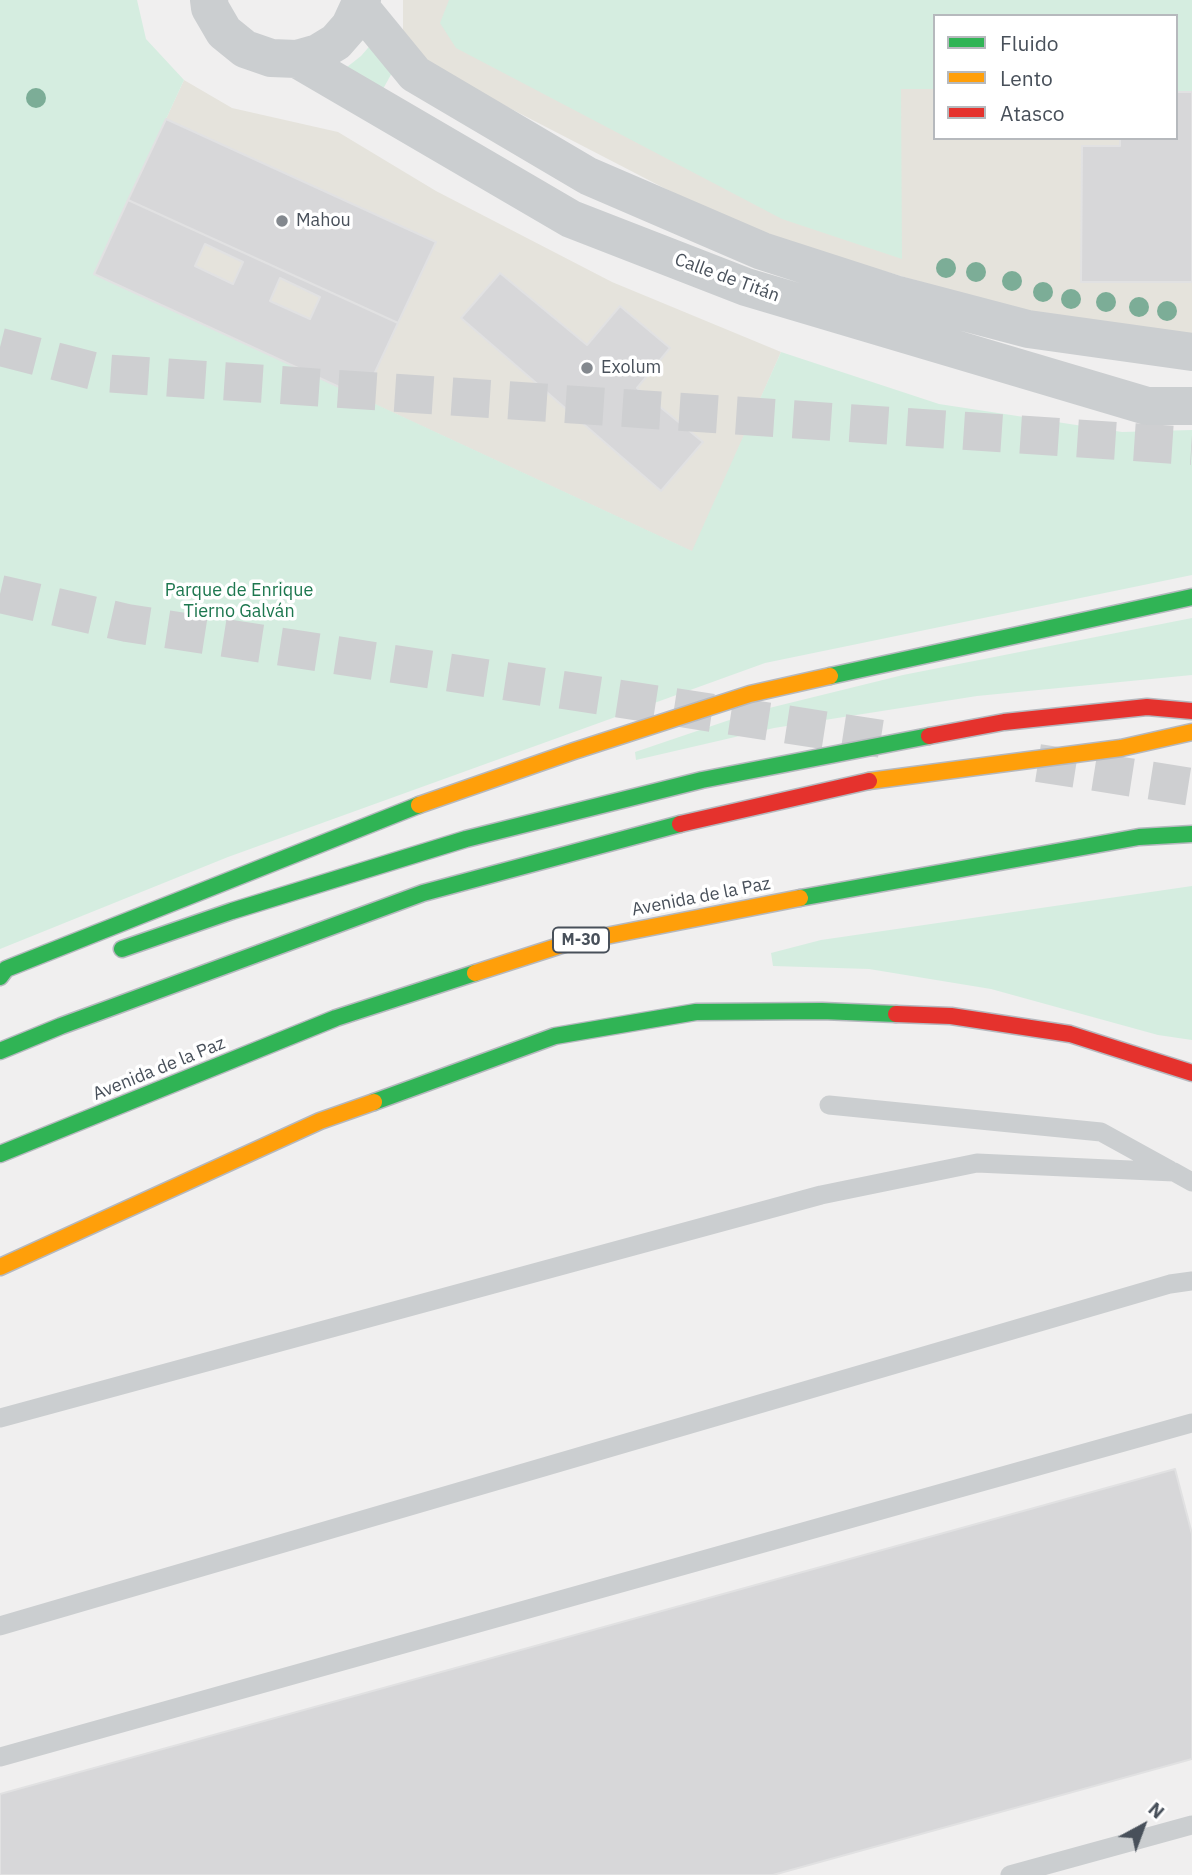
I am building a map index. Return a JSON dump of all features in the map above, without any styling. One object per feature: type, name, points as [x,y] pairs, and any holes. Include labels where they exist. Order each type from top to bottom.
[{"type":"highway","points":[[4,985],[6,969],[406,810],[574,751],[750,694],[1192,597]]},
{"type":"highway","points":[[103,956],[232,911],[466,839],[702,780],[1004,722],[1147,707],[1192,711]]},
{"type":"highway","points":[[0,1051],[423,893],[719,813],[887,777],[1121,748],[1192,732]]},
{"type":"highway","name":"Avenida de la Paz","points":[[0,1154],[336,1018],[565,944],[834,891],[1126,839],[1192,834]]},
{"type":"highway","points":[[0,1267],[320,1121],[555,1036],[696,1012],[822,1011],[951,1016],[1070,1034],[1192,1073]]},
{"type":"street","points":[[209,0],[210,8],[224,32],[245,49],[271,58],[297,59],[318,52],[336,41],[350,26],[361,4],[415,74],[588,176],[762,251],[895,294],[1028,329],[1192,352]]},
{"type":"street","name":"Calle de Titán","points":[[297,59],[571,219],[746,287],[1147,405],[1192,406]]},
{"type":"lane","points":[[1159,1061],[1192,1062]]},
{"type":"lane","points":[[829,1105],[1101,1132],[1192,1182]]},
{"type":"lane","points":[[0,1418],[834,1193],[977,1163],[1174,1172]]},
{"type":"lane","points":[[0,1626],[1170,1284],[1192,1281]]},
{"type":"lane","points":[[0,1757],[1192,1423]]},
{"type":"lane","points":[[1010,1875],[1192,1825]]},
{"type":"shaded area","points":[[403,0],[1192,0],[1192,336],[1039,316],[749,232],[434,69],[403,41]]},
{"type":"shaded area","points":[[184,80],[232,108],[338,132],[436,191],[612,282],[781,352],[693,552],[94,274]]},
{"type":"green space","name":"Parque de Enrique Tierno Galván","points":[[0,0],[137,0],[146,39],[184,80],[95,274],[692,551],[781,352],[939,404],[1122,432],[1192,430],[1192,575],[765,663],[228,857],[0,949]]},
{"type":"green space","points":[[449,0],[1192,0],[1192,92],[1178,92],[1178,14],[933,14],[933,89],[901,89],[902,259],[782,219],[456,48],[440,23]]},
{"type":"green space","points":[[374,41],[393,71],[383,89],[342,71]]},
{"type":"green space","points":[[1192,618],[1192,675],[977,696],[774,728],[636,760],[635,752],[753,712],[903,675]]},
{"type":"green space","points":[[1192,886],[1192,1040],[1158,1035],[991,989],[869,969],[773,966],[771,953],[821,940]]},
{"type":"building","points":[[1178,92],[1192,92],[1192,282],[1081,282],[1082,146],[1120,146],[1120,140],[1178,140]]},
{"type":"building","name":"Mahou","points":[[166,119],[436,242],[398,323],[128,200]]},
{"type":"building","points":[[128,200],[398,323],[363,398],[94,274]],"holes":[[[205,244],[243,262],[233,284],[195,266]],[[280,278],[320,297],[310,319],[270,301]]]},
{"type":"building","name":"Exolum","points":[[500,273],[587,345],[620,306],[670,348],[637,388],[703,442],[661,491],[461,318]]},
{"type":"building","points":[[1175,1469],[1192,1534],[1192,1759],[773,1875],[0,1875],[0,1794]]},
{"type":"tunnel","points":[[0,347],[101,373],[1192,446]]},
{"type":"tunnel","points":[[0,594],[127,623],[895,741]]},
{"type":"tunnel","points":[[1038,763],[1192,787]]},
{"type":"traffic: fast","points":[[830,676],[1192,597]]},
{"type":"traffic: fast","points":[[122,949],[232,911],[466,839],[702,780],[929,736]]},
{"type":"traffic: fast","points":[[0,977],[6,969],[419,805]]},
{"type":"traffic: fast","points":[[0,1051],[423,893],[680,824]]},
{"type":"traffic: fast","points":[[800,898],[1139,837],[1192,834]]},
{"type":"traffic: fast","points":[[0,1154],[336,1018],[475,973]]},
{"type":"traffic: fast","points":[[374,1102],[555,1036],[696,1012],[822,1011],[896,1014]]},
{"type":"traffic: slow","points":[[419,805],[750,694],[830,676]]},
{"type":"traffic: slow","points":[[869,781],[1121,748],[1192,732]]},
{"type":"traffic: slow","points":[[475,973],[565,944],[800,898]]},
{"type":"traffic: slow","points":[[0,1267],[320,1121],[374,1102]]},
{"type":"traffic: jam","points":[[929,736],[1004,722],[1147,707],[1192,711]]},
{"type":"traffic: jam","points":[[680,824],[869,781]]},
{"type":"traffic: jam","points":[[896,1014],[951,1016],[1070,1034],[1192,1073]]},
{"type":"place","name":"Mahou","points":[[282,221]]},
{"type":"place","name":"Exolum","points":[[587,368]]}]
